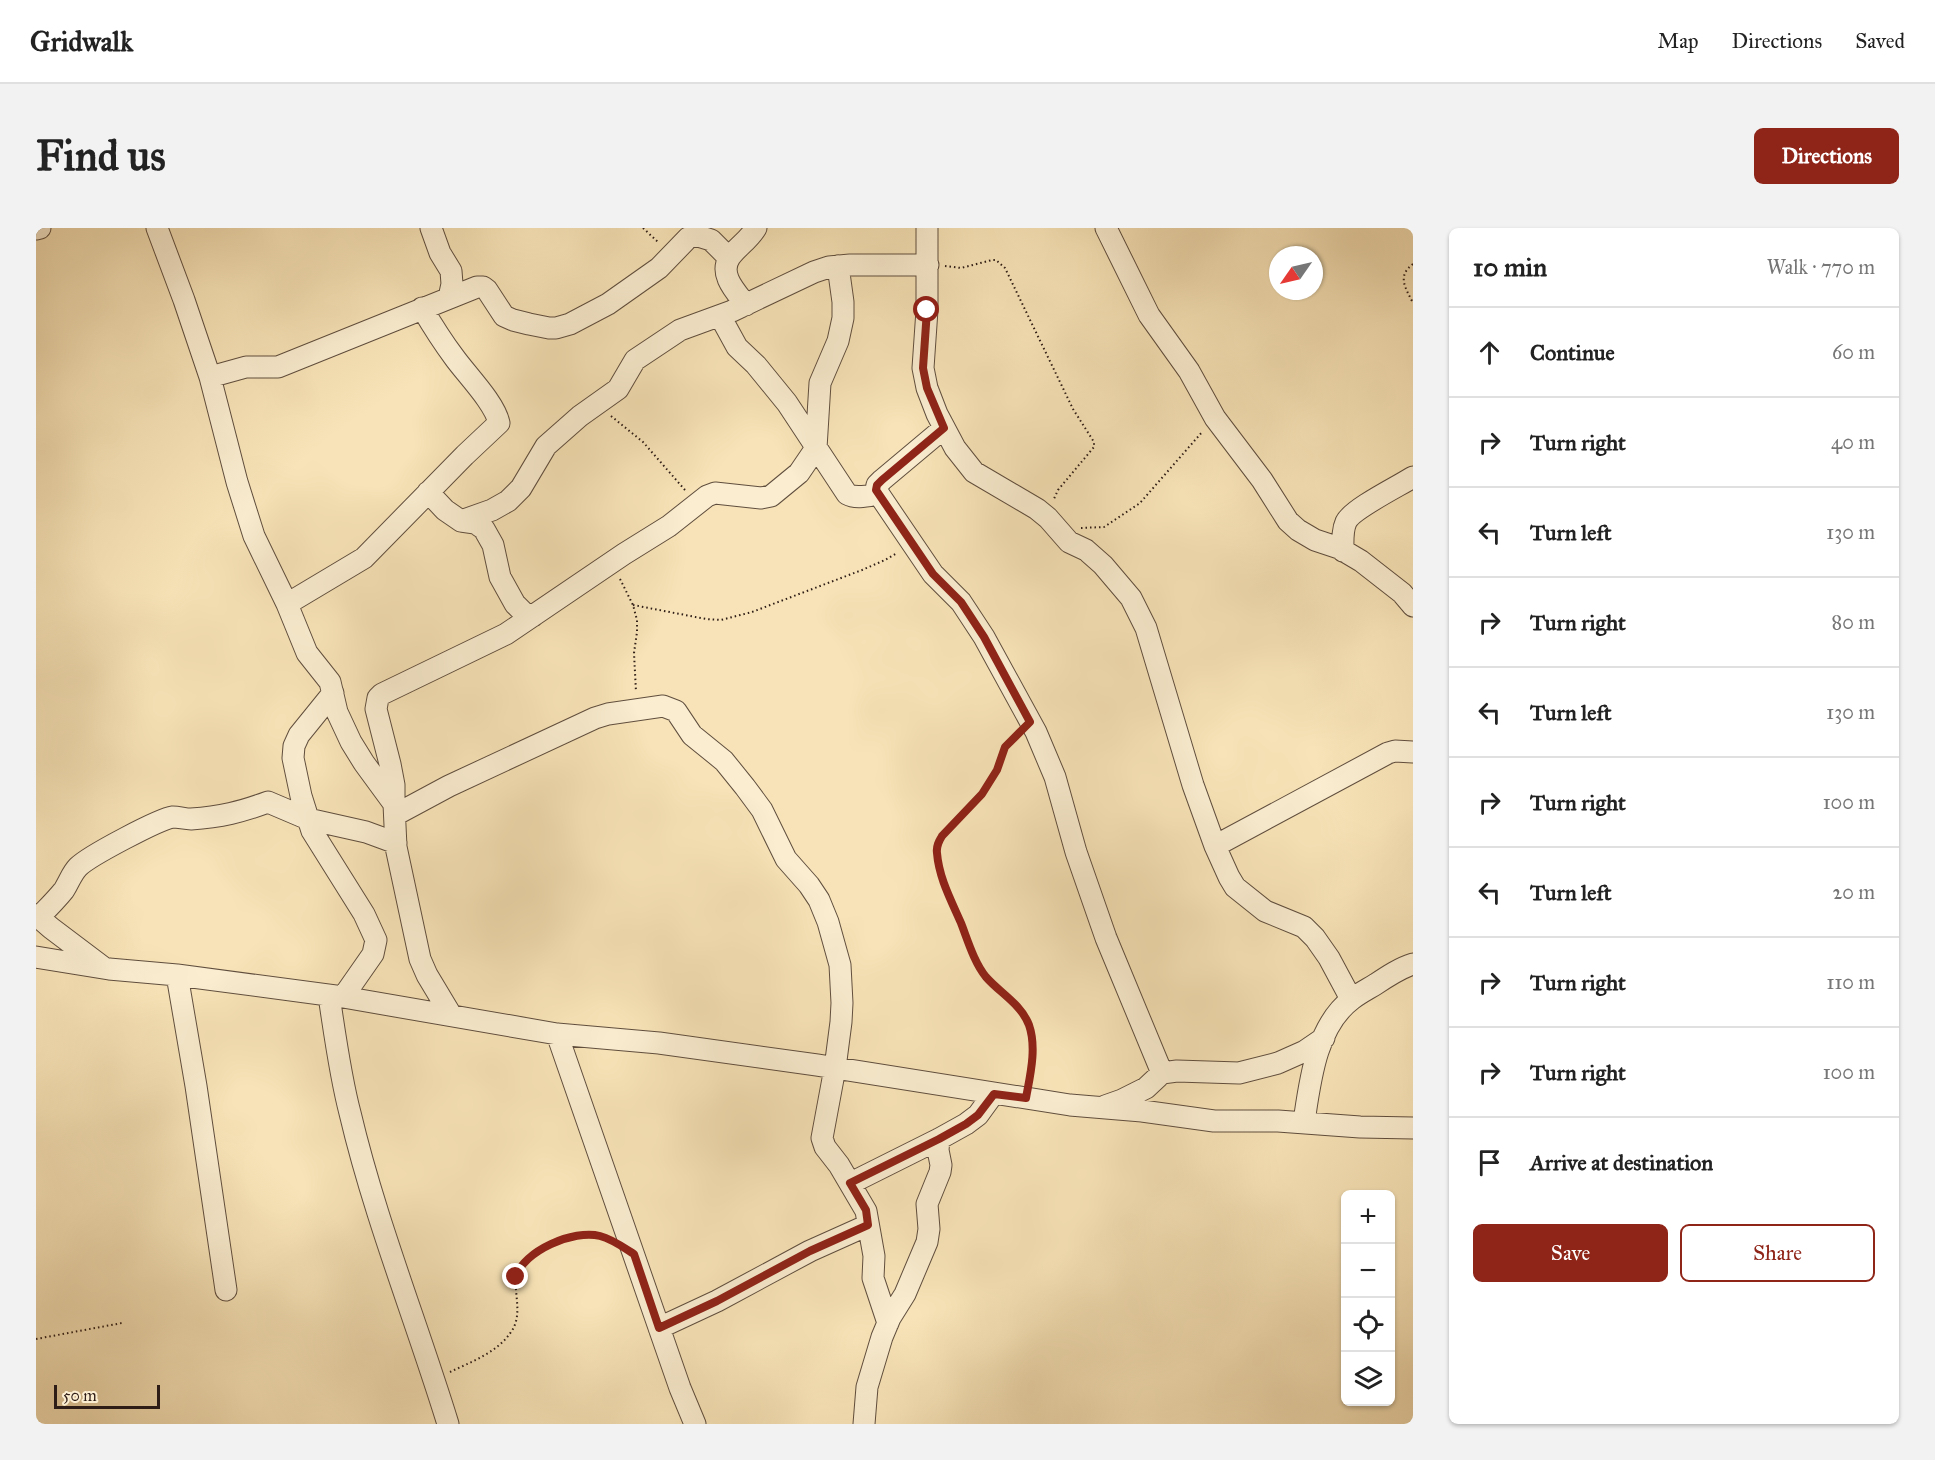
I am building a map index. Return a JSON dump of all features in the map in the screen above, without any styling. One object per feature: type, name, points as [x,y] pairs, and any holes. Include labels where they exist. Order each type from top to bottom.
[{"type":"street","points":[[157,228],[210,377],[237,482],[254,536],[287,604],[307,653],[330,682],[337,712],[351,742],[394,809]]},
{"type":"street","points":[[431,228],[440,253],[450,271],[452,284],[449,298]]},
{"type":"street","points":[[746,304],[727,277],[725,268],[729,258],[749,240],[756,228]]},
{"type":"street","points":[[927,228],[928,266],[923,368],[927,388],[944,428],[955,448],[974,472],[1037,509],[1070,542],[1086,550],[1104,565],[1131,598],[1140,613],[1193,785],[1215,846],[1235,886],[1265,912],[1304,927],[1329,958],[1351,999]]},
{"type":"street","points":[[1106,228],[1149,315],[1189,371],[1215,418],[1262,480],[1288,521],[1298,530],[1316,540],[1361,561],[1402,593],[1413,606]]},
{"type":"street","points":[[210,377],[246,368],[278,366],[477,287],[483,287],[504,316],[513,321],[549,328],[570,324],[609,304],[659,268],[688,238],[695,235],[711,240],[729,258]]},
{"type":"street","points":[[461,521],[492,510],[508,501],[521,488],[546,446],[580,416],[618,389],[635,360],[680,330],[720,316],[814,272],[838,266],[928,266]]},
{"type":"street","points":[[451,1015],[420,959],[396,843],[394,785],[376,709],[378,698],[394,687],[506,634],[669,526],[706,496],[715,493],[761,498],[771,496],[799,473],[816,448],[820,382],[838,341],[843,318],[838,266]]},
{"type":"street","points":[[287,604],[364,558],[465,455],[497,426],[499,421],[480,390],[454,357],[422,308]]},
{"type":"street","points":[[720,316],[737,347],[769,379],[787,403],[847,494],[852,497],[878,495]]},
{"type":"street","points":[[944,428],[882,480],[876,490],[933,574],[961,602],[978,628],[1048,758],[1076,852],[1106,938],[1162,1073]]},
{"type":"street","points":[[1343,551],[1343,531],[1350,516],[1361,507],[1413,477]]},
{"type":"street","points":[[428,492],[445,510],[461,521],[475,523],[484,529],[493,545],[500,578],[515,604],[523,612],[533,616]]},
{"type":"street","points":[[333,693],[298,735],[293,758],[308,819],[321,848],[364,914],[376,940],[373,954],[336,996],[349,1111],[361,1156],[448,1424]]},
{"type":"street","points":[[394,809],[608,714],[663,706],[672,708],[696,739],[715,751],[762,810],[786,859],[809,885],[819,900],[828,922],[842,977],[841,1022],[822,1138],[825,1147],[840,1165],[866,1210],[874,1256],[873,1278],[888,1323]]},
{"type":"street","points":[[1215,846],[1388,753],[1413,752]]},
{"type":"street","points":[[104,968],[37,916],[64,890],[80,864],[159,822],[172,818],[188,819],[228,815],[247,811],[268,802],[308,819],[366,832],[396,843]]},
{"type":"street","points":[[36,957],[104,968],[336,996],[557,1034],[659,1043],[1100,1108],[1214,1121],[1304,1122],[1360,1127],[1413,1128]]},
{"type":"street","points":[[1304,1122],[1314,1062],[1324,1038],[1341,1010],[1351,999],[1388,976],[1413,964]]},
{"type":"street","points":[[177,975],[226,1290]]},
{"type":"street","points":[[557,1034],[659,1328],[695,1424]]},
{"type":"street","points":[[1100,1108],[1146,1088],[1162,1073],[1177,1071],[1239,1073],[1278,1063],[1305,1051],[1324,1038]]},
{"type":"street","points":[[850,1183],[966,1124],[978,1115],[994,1094]]},
{"type":"street","points":[[864,1424],[867,1387],[888,1323],[905,1294],[927,1242],[929,1229],[927,1204],[940,1172],[939,1139]]},
{"type":"street","points":[[659,1328],[726,1296],[810,1251],[868,1225]]},
{"type":"path","points":[[643,228],[671,256]]},
{"type":"path","points":[[928,266],[961,268],[996,260],[1005,268],[1073,409],[1094,442],[1094,447],[1051,503],[1052,523],[1104,527],[1116,520],[1140,503],[1215,418]]},
{"type":"path","points":[[1413,264],[1403,274],[1413,303]]},
{"type":"path","points":[[594,407],[615,419],[643,442],[696,504]]},
{"type":"path","points":[[633,604],[721,620],[752,612],[862,570],[912,544]]},
{"type":"path","points":[[611,563],[633,604],[637,620],[634,676],[638,710]]},
{"type":"path","points":[[1026,1098],[1032,1068],[1029,1026],[1015,1004],[987,979],[975,959],[947,894],[937,852],[942,836],[982,794],[997,770],[1005,747],[1030,722]]},
{"type":"path","points":[[434,1380],[485,1354],[512,1331],[517,1319],[516,1277],[518,1269],[539,1250],[558,1241],[582,1235],[598,1235],[634,1254]]},
{"type":"path","points":[[36,1339],[122,1323]]},
{"type":"route","points":[[516,1277],[518,1269],[539,1250],[558,1241],[582,1235],[598,1235],[634,1254],[659,1328],[717,1301],[840,1236],[868,1225],[866,1210],[850,1183],[966,1124],[978,1115],[994,1094],[1026,1098],[1032,1068],[1029,1026],[1015,1004],[987,979],[975,959],[944,886],[937,852],[942,836],[982,794],[997,770],[1005,747],[1030,722],[984,637],[961,602],[933,574],[876,490],[882,480],[944,428],[927,388],[923,368],[927,310]]}]
